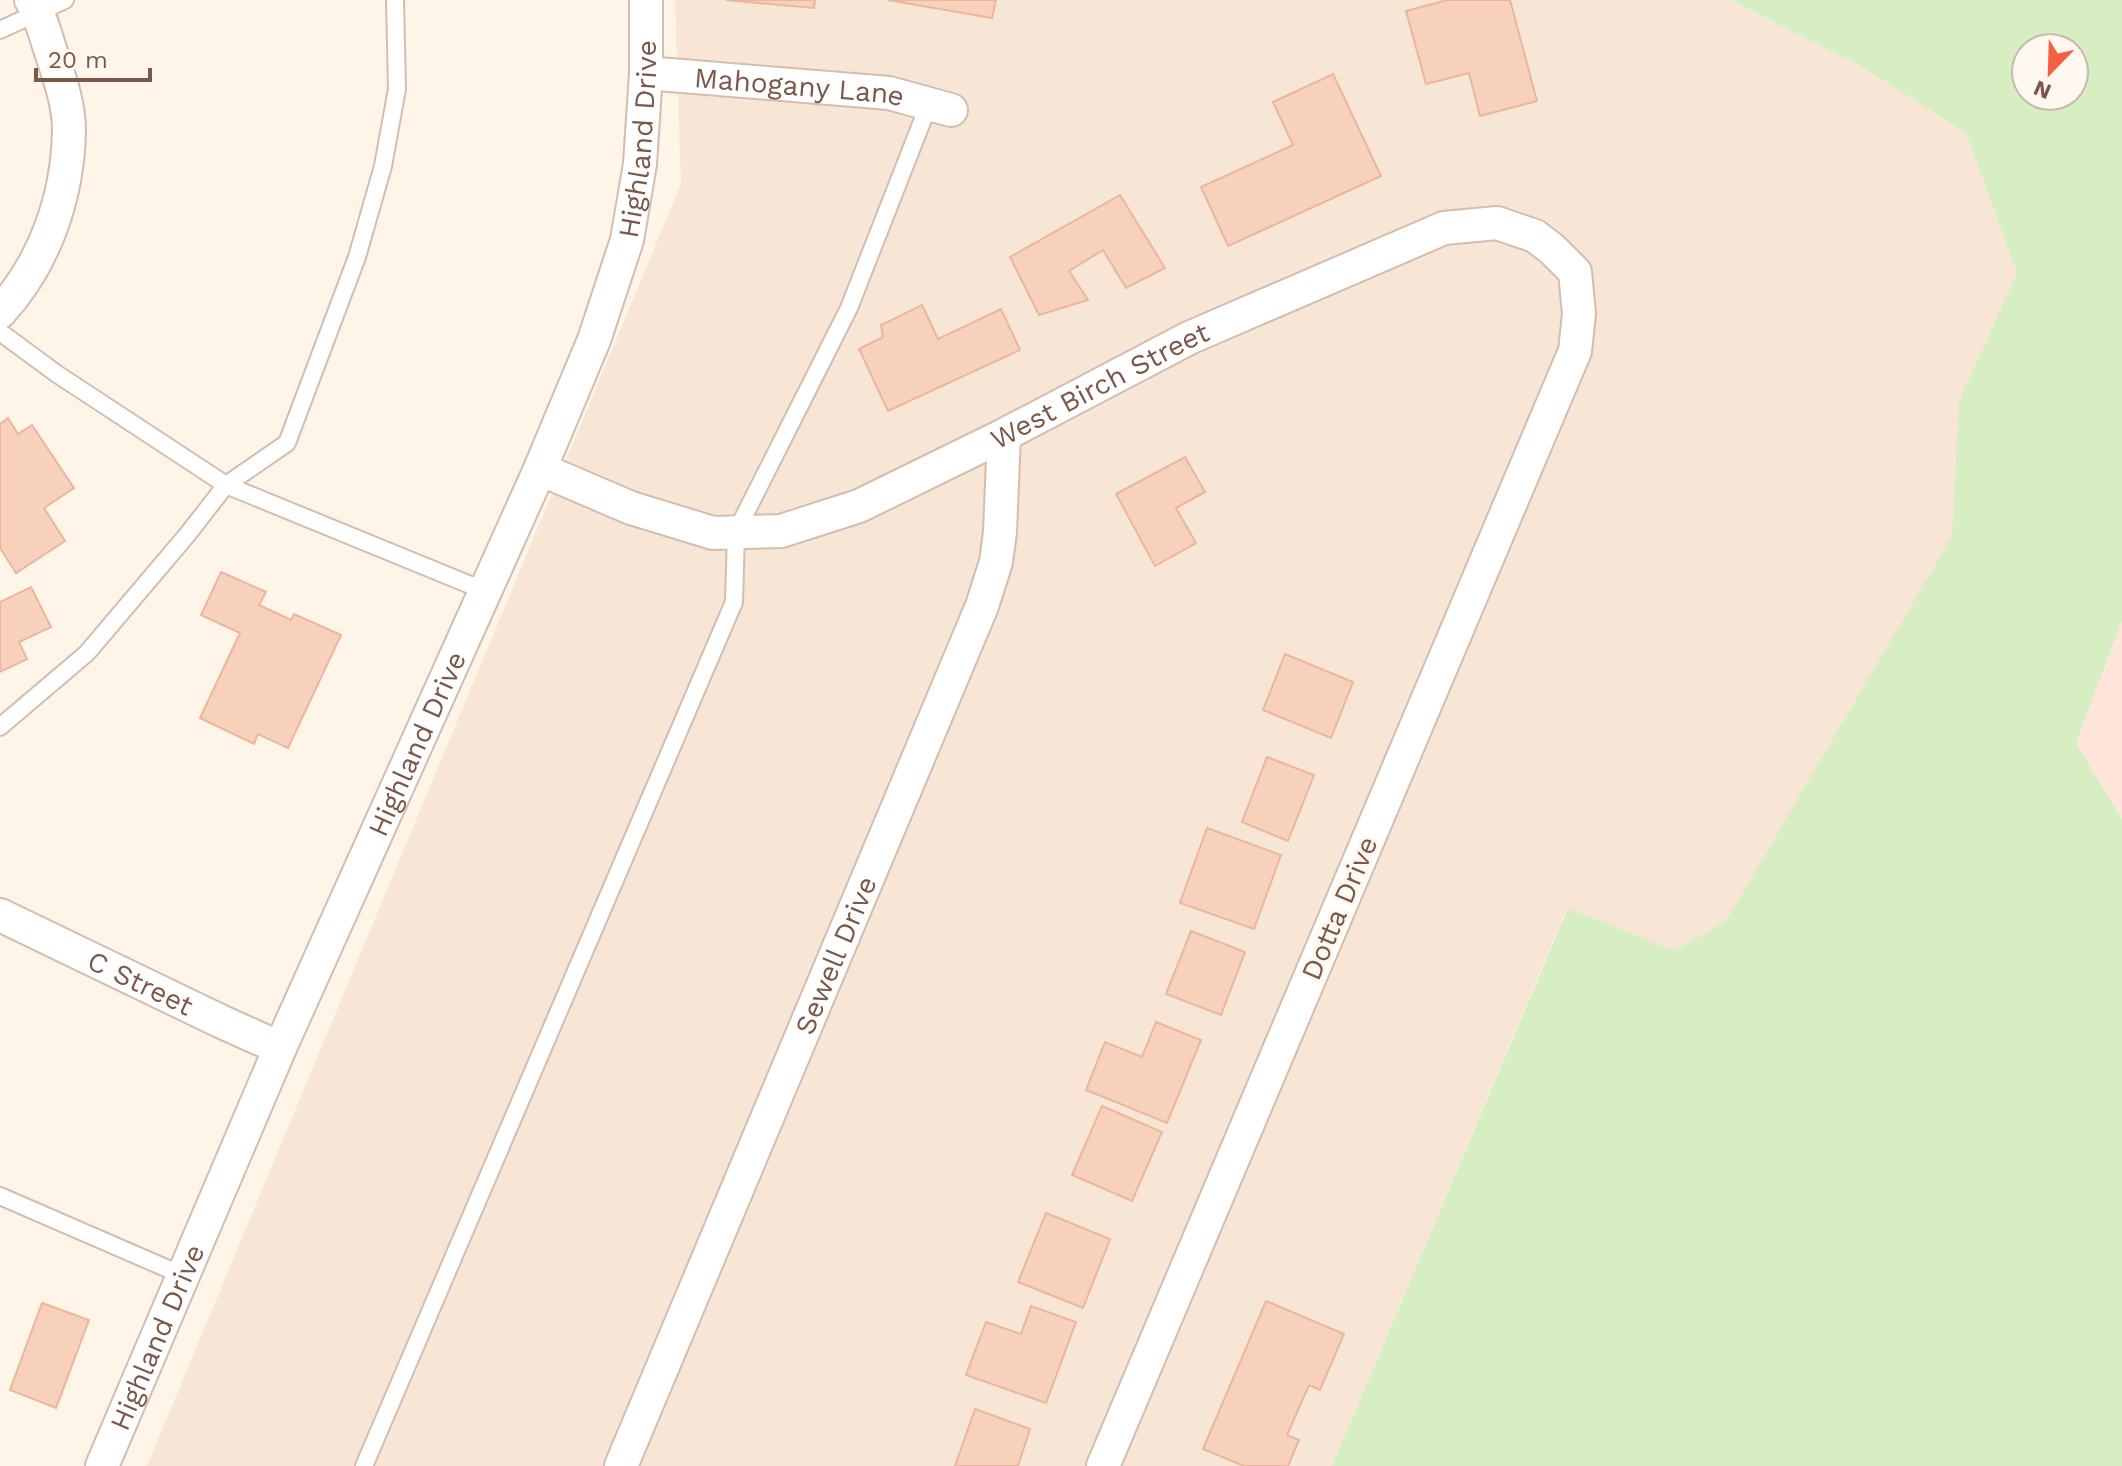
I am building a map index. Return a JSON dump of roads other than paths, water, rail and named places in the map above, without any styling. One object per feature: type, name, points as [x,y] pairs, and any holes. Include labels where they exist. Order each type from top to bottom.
[{"type":"street","name":"Highland Drive","points":[[102,1466],[280,1048],[540,469],[594,340],[627,240],[640,164],[646,73],[646,0]]},
{"type":"street","points":[[0,312],[15,295],[44,246],[63,193],[69,128],[45,4]]},
{"type":"street","name":"Mahogany Lane","points":[[646,73],[889,93],[940,107]]},
{"type":"street","name":"West Birch Street","points":[[540,469],[631,508],[713,533],[781,531],[859,506],[1004,435],[1189,338],[1444,228],[1497,223],[1535,236],[1552,249],[1575,272],[1579,314],[1575,351]]},
{"type":"street","name":"Dotta Drive","points":[[1103,1466],[1575,351]]},
{"type":"street","name":"Sewell Drive","points":[[621,1466],[982,606],[996,562],[1004,435]]},
{"type":"street","name":"C Street","points":[[0,915],[280,1048]]},
{"type":"lane","points":[[0,727],[87,653],[226,485],[287,443],[357,257],[383,166],[397,89],[395,0]]},
{"type":"lane","points":[[0,30],[45,4]]},
{"type":"lane","points":[[364,1466],[734,602],[736,532],[849,308],[940,107]]},
{"type":"lane","points":[[0,332],[57,374],[226,485],[485,591]]},
{"type":"lane","points":[[0,1196],[182,1275]]}]
